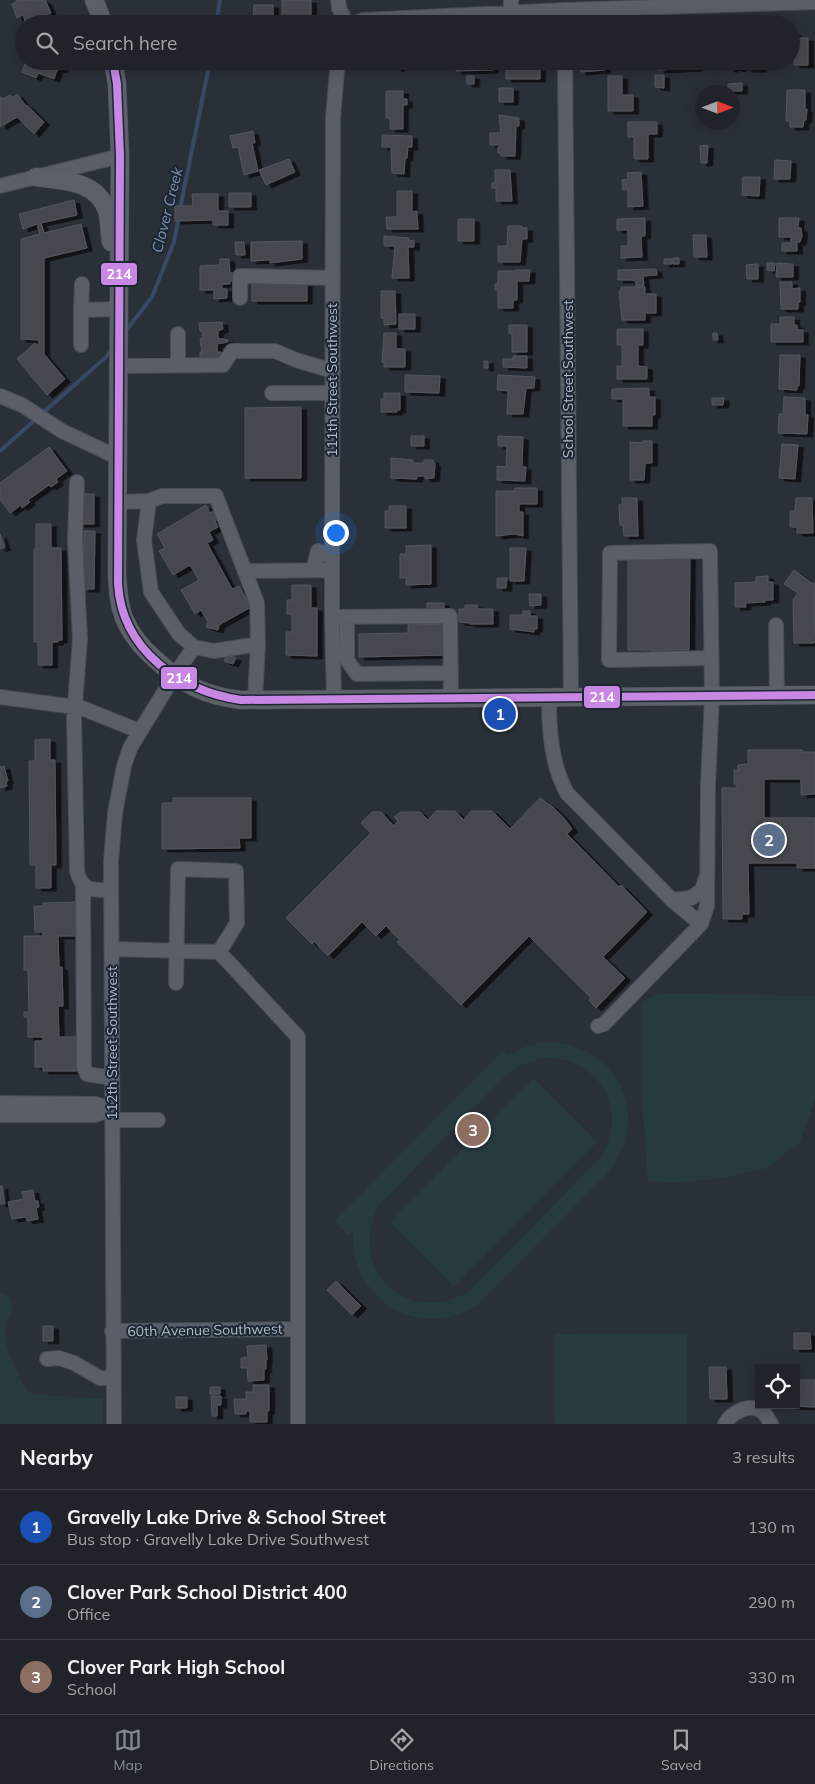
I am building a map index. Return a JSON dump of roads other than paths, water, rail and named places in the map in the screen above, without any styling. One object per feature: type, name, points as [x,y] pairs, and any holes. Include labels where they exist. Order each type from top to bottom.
[{"type":"main road","points":[[94,0],[100,15]]},
{"type":"main road","points":[[115,70],[117,84],[120,156],[117,573],[119,601],[124,618],[141,647],[174,676],[190,686],[225,698],[255,700],[815,695]]},
{"type":"main road","points":[[36,177],[71,182],[87,187],[99,195],[108,212],[108,228],[120,300]]},
{"type":"street","points":[[338,0],[342,15]]},
{"type":"street","points":[[574,15],[621,4],[815,2]]},
{"type":"street","points":[[416,15],[511,6],[555,15]]},
{"type":"street","name":"111th Street Southwest","points":[[334,699],[340,655],[332,617],[333,117],[337,70]]},
{"type":"street","name":"School Street Southwest","points":[[565,70],[571,697]]},
{"type":"street","points":[[0,186],[120,156]]},
{"type":"street","points":[[240,298],[240,276],[333,278]]},
{"type":"street","points":[[81,345],[82,284]]},
{"type":"street","points":[[81,310],[120,300]]},
{"type":"street","points":[[178,334],[178,365]]},
{"type":"street","points":[[119,366],[224,365],[232,351],[275,351],[296,360],[333,371]]},
{"type":"street","points":[[272,393],[332,393]]},
{"type":"street","points":[[0,396],[22,405],[62,431],[117,457]]},
{"type":"street","points":[[77,482],[76,540],[80,639],[74,718],[76,872],[79,882],[83,886],[94,890],[112,890]]},
{"type":"street","points":[[117,502],[149,501],[162,496],[216,496],[257,603],[258,644],[255,700]]},
{"type":"street","points":[[149,501],[144,540],[151,592],[179,634],[194,647],[214,651],[258,644]]},
{"type":"street","points":[[598,1026],[604,1024],[701,924],[708,906],[707,875],[712,696],[710,551],[610,553],[608,660],[711,658]]},
{"type":"street","points":[[245,571],[313,570],[332,563]]},
{"type":"street","points":[[332,617],[450,616],[451,698]]},
{"type":"street","points":[[347,617],[340,655],[357,674],[451,673]]},
{"type":"street","points":[[776,625],[777,695]]},
{"type":"street","name":"112th Street Southwest","points":[[114,1424],[112,1331],[112,890],[115,812],[124,766],[130,748],[194,647]]},
{"type":"street","points":[[0,697],[76,706],[140,731]]},
{"type":"street","points":[[549,697],[549,720],[555,763],[567,793],[672,900],[701,924]]},
{"type":"street","points":[[176,983],[178,869],[236,872],[237,923],[219,952]]},
{"type":"street","points":[[672,900],[691,898],[702,890],[707,875]]},
{"type":"street","points":[[83,886],[84,1067],[86,1074],[90,1076],[112,1078]]},
{"type":"street","points":[[112,949],[219,952],[298,1037],[298,1424]]},
{"type":"street","points":[[0,1103],[95,1104],[112,1115]]},
{"type":"street","points":[[0,1115],[112,1115],[158,1120]]},
{"type":"street","name":"60th Avenue Southwest","points":[[112,1331],[297,1329]]},
{"type":"street","points":[[47,1359],[59,1358],[74,1363],[100,1378],[113,1378]]},
{"type":"street","points":[[725,1424],[735,1412],[742,1409],[759,1409],[764,1412],[771,1424]]},
{"type":"waterway","name":"Clover Creek","points":[[218,15],[220,0]]},
{"type":"waterway","name":"Clover Creek","points":[[180,209],[208,70]]},
{"type":"waterway","name":"Clover Creek","points":[[125,332],[152,297],[174,242],[179,216]]},
{"type":"waterway","name":"Clover Creek","points":[[0,451],[106,357],[113,348]]},
{"type":"place","name":"Gravelly Lake Drive & School Street","points":[[500,714]]},
{"type":"place","name":"Clover Park School District 400","points":[[769,840]]},
{"type":"place","name":"Clover Park High School","points":[[473,1130]]}]
